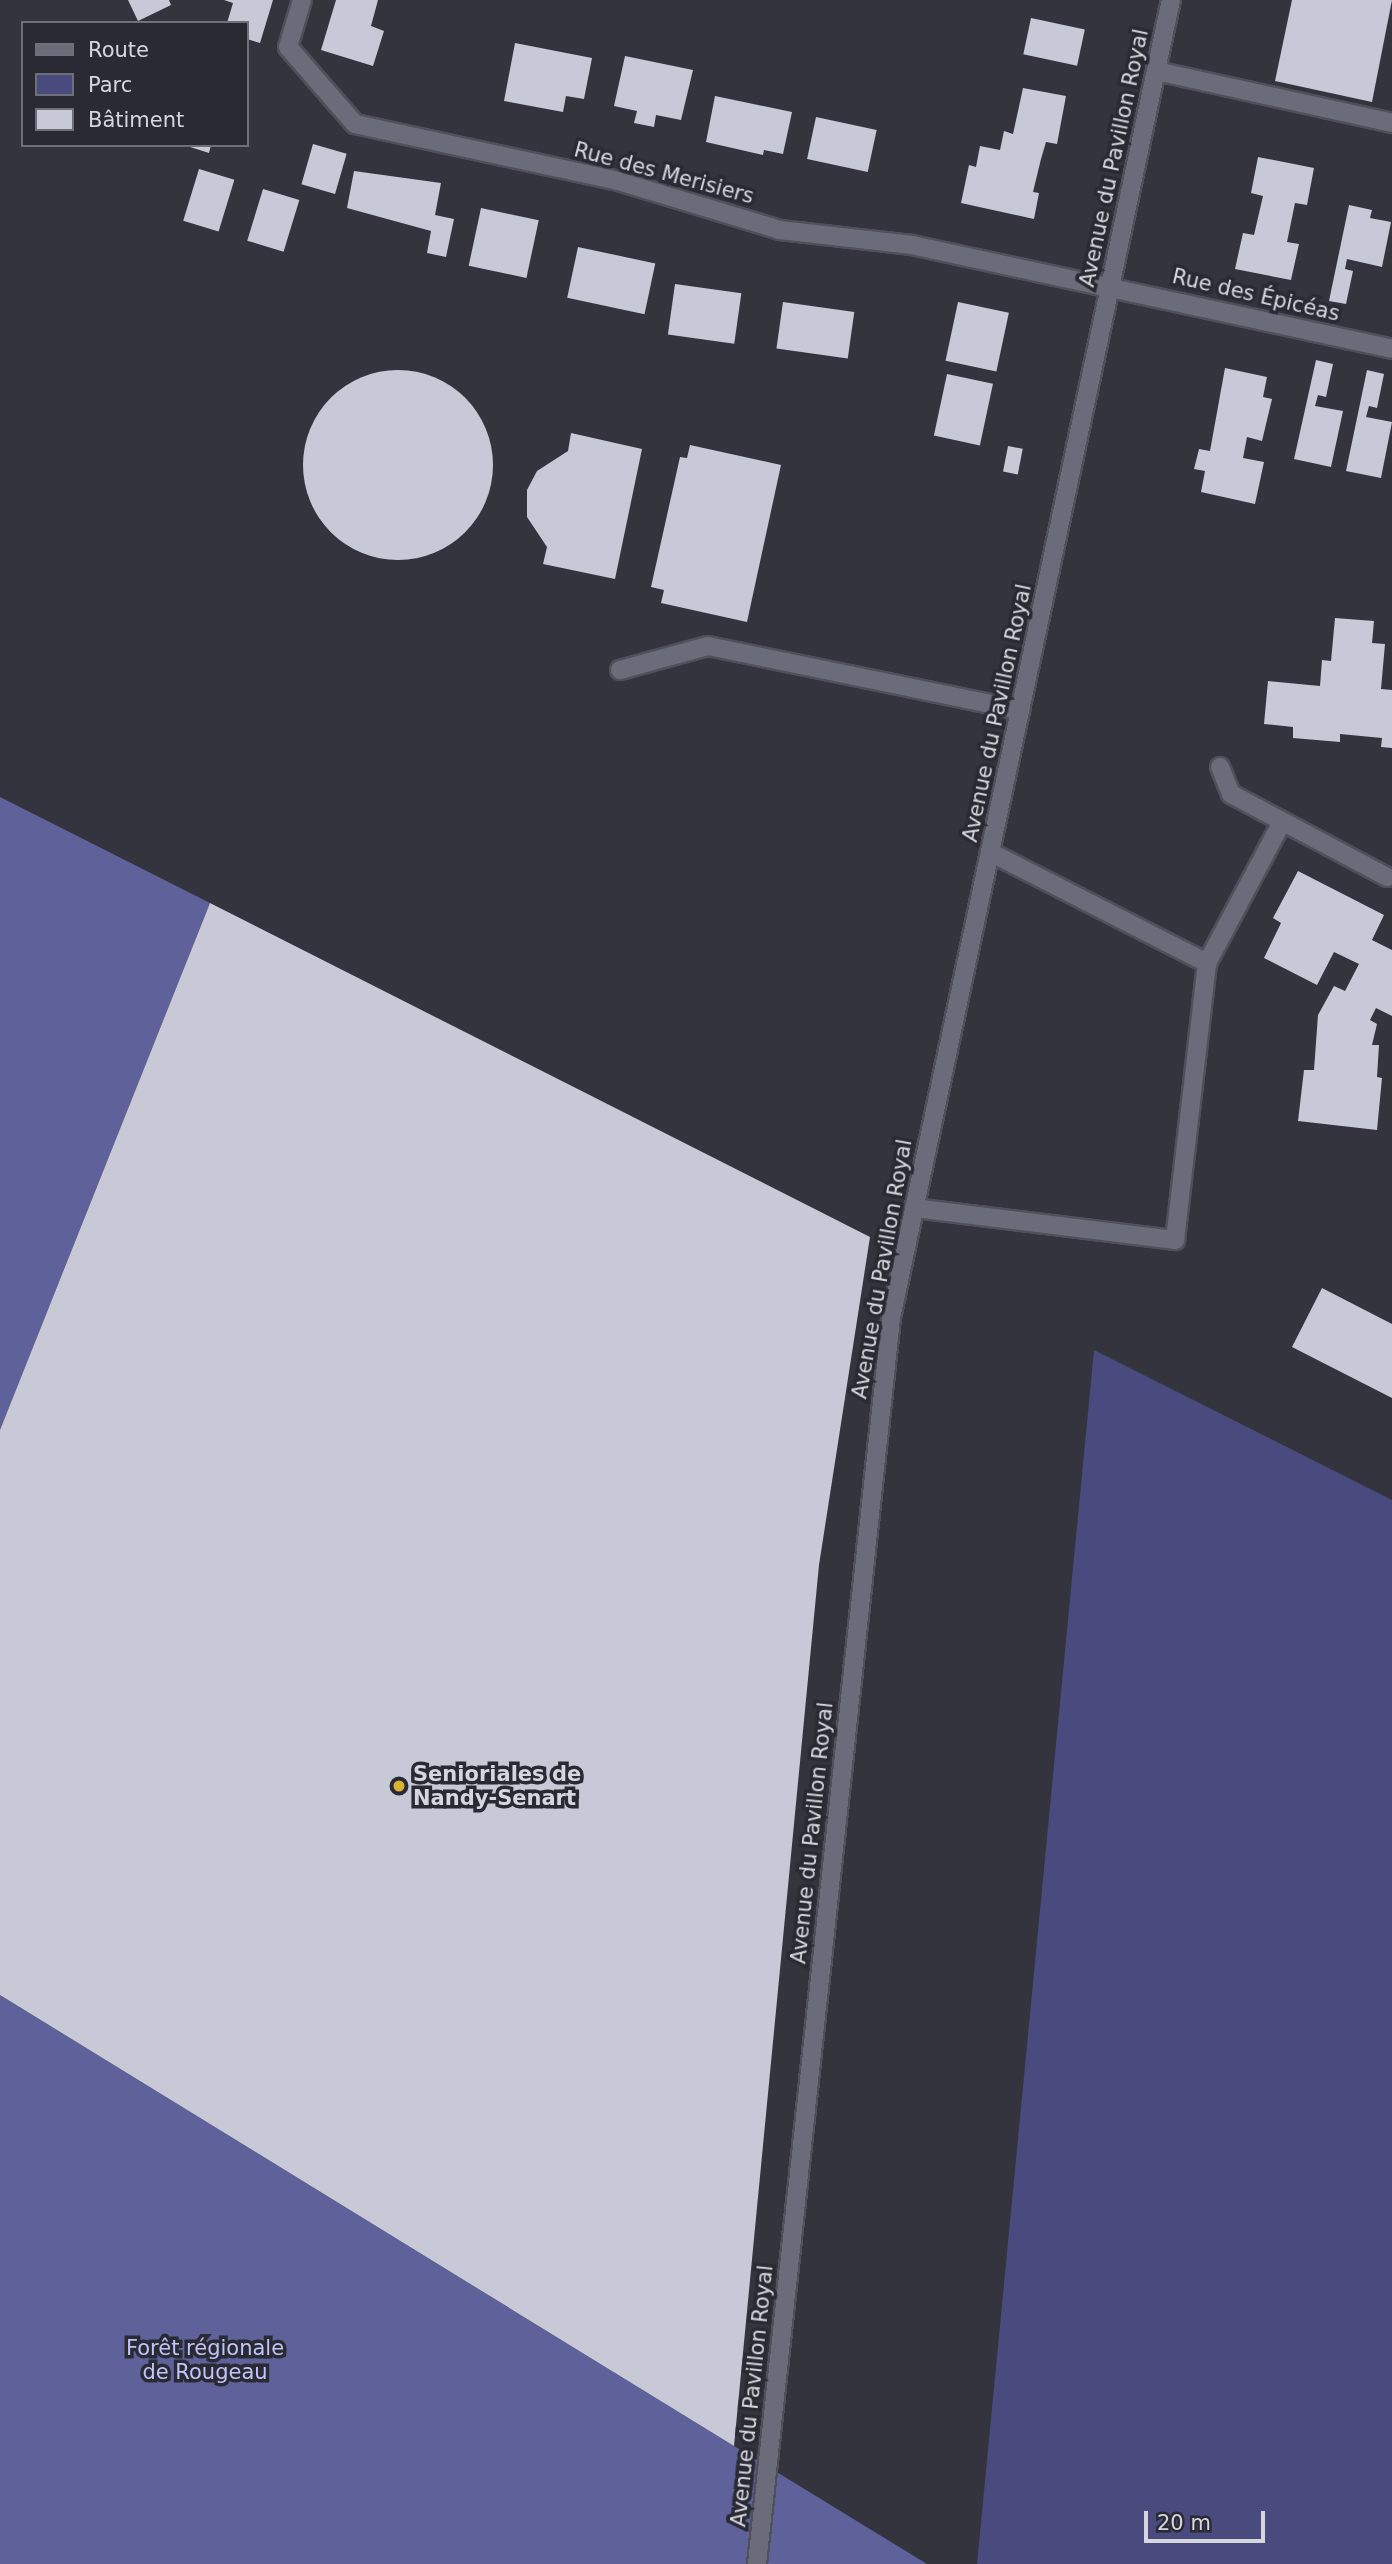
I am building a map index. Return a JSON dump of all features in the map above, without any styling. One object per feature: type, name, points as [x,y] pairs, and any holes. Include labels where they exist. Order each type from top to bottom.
[{"type":"street","name":"Rue des Merisiers","points":[[302,0],[288,47],[355,124],[618,181],[780,230],[912,245],[1110,286]]},
{"type":"street","name":"Avenue du Pavillon Royal","points":[[758,2564],[878,1414],[914,1208],[1171,0]]},
{"type":"street","points":[[1156,71],[1392,123]]},
{"type":"street","name":"Rue des Épicéas","points":[[1110,286],[1392,349]]},
{"type":"street","points":[[620,670],[708,646],[1021,710]]},
{"type":"street","points":[[1220,767],[1231,794],[1281,824],[1387,877]]},
{"type":"street","points":[[914,1208],[1175,1240],[1207,963],[1281,824]]},
{"type":"street","points":[[990,852],[1207,963]]},
{"type":"green space","points":[[0,797],[210,903],[0,1430]]},
{"type":"green space","points":[[1094,1350],[1392,1500],[1392,2564],[977,2564]]},
{"type":"green space","name":"Forêt régionale de Rougeau","points":[[0,1995],[734,2446],[927,2564],[0,2564]]},
{"type":"building","points":[[128,0],[169,0],[171,5],[138,21]]},
{"type":"building","points":[[224,0],[273,0],[260,43],[248,39],[248,21],[228,21],[233,3]]},
{"type":"building","points":[[336,0],[378,0],[371,26],[384,31],[373,66],[321,50]]},
{"type":"building","points":[[1292,0],[1392,0],[1372,102],[1275,81]]},
{"type":"building","points":[[1031,18],[1085,29],[1077,66],[1023,54]]},
{"type":"building","points":[[515,43],[592,58],[584,99],[566,96],[563,112],[504,101]]},
{"type":"building","points":[[625,56],[693,70],[681,120],[656,115],[654,127],[634,123],[637,111],[614,106]]},
{"type":"building","points":[[1023,88],[1066,96],[1057,144],[1046,142],[1041,159],[1033,192],[1039,193],[1034,219],[961,203],[969,165],[976,167],[980,146],[1000,150],[1004,131],[1013,134]]},
{"type":"building","points":[[715,96],[792,112],[783,154],[764,150],[763,155],[706,142]]},
{"type":"building","points":[[816,117],[877,130],[868,172],[807,159]]},
{"type":"building","points":[[313,144],[347,154],[335,194],[301,184]]},
{"type":"building","points":[[190,147],[210,147],[209,153]]},
{"type":"building","points":[[1258,157],[1314,168],[1307,205],[1295,203],[1287,242],[1299,244],[1291,280],[1235,269],[1243,233],[1254,235],[1263,196],[1251,193]]},
{"type":"building","points":[[199,169],[234,180],[219,231],[183,221]]},
{"type":"building","points":[[354,171],[441,183],[435,215],[454,219],[446,257],[427,253],[431,231],[347,208]]},
{"type":"building","points":[[263,189],[299,200],[284,252],[247,241]]},
{"type":"building","points":[[1349,205],[1372,210],[1370,218],[1391,222],[1382,267],[1347,259],[1345,269],[1353,271],[1346,304],[1329,301]]},
{"type":"building","points":[[481,208],[539,220],[526,278],[469,266]]},
{"type":"building","points":[[578,247],[655,263],[644,314],[567,298]]},
{"type":"building","points":[[675,284],[741,293],[734,344],[668,335]]},
{"type":"building","points":[[783,302],[854,312],[848,359],[776,349]]},
{"type":"building","points":[[958,302],[1009,313],[996,372],[946,361]]},
{"type":"building","points":[[1316,360],[1333,364],[1326,397],[1318,395],[1315,406],[1343,411],[1331,467],[1294,459]]},
{"type":"building","points":[[1225,368],[1267,377],[1263,397],[1272,399],[1262,441],[1247,437],[1243,458],[1264,462],[1255,504],[1201,492],[1205,471],[1194,469],[1199,449],[1210,451]]},
{"type":"building","points":[[398,370],[434,377],[465,398],[486,429],[493,465],[486,501],[465,532],[434,553],[398,560],[362,553],[331,532],[310,501],[303,465],[310,429],[331,398],[362,377]]},
{"type":"building","points":[[1367,370],[1384,374],[1377,408],[1369,406],[1366,417],[1392,422],[1381,478],[1346,471]]},
{"type":"building","points":[[947,374],[993,384],[980,445],[934,436]]},
{"type":"building","points":[[571,433],[642,449],[615,579],[543,564],[547,547],[527,517],[527,490],[537,471],[568,451]]},
{"type":"building","points":[[690,445],[781,465],[747,622],[661,603],[664,590],[651,587],[680,457],[687,458]]},
{"type":"building","points":[[1008,446],[1023,449],[1018,474],[1003,472]]},
{"type":"building","points":[[1335,618],[1374,621],[1372,643],[1385,644],[1381,689],[1392,690],[1392,748],[1381,747],[1382,738],[1340,734],[1340,742],[1293,738],[1293,727],[1264,724],[1268,681],[1320,686],[1322,660],[1331,661]]},
{"type":"building","points":[[1298,871],[1384,915],[1372,940],[1392,950],[1392,1016],[1376,1008],[1370,1020],[1377,1024],[1372,1045],[1379,1045],[1377,1077],[1382,1078],[1377,1130],[1298,1121],[1304,1070],[1314,1070],[1318,1015],[1334,986],[1345,991],[1359,964],[1334,952],[1317,985],[1264,958],[1281,923],[1273,918]]},
{"type":"building","name":"Senioriales de Nandy-Senart","points":[[210,903],[870,1237],[819,1565],[734,2446],[0,1995],[0,1430]]},
{"type":"building","points":[[1322,1288],[1392,1324],[1392,1398],[1292,1347]]},
{"type":"place","name":"Senioriales de Nandy-Senart","points":[[399,1786]]}]
